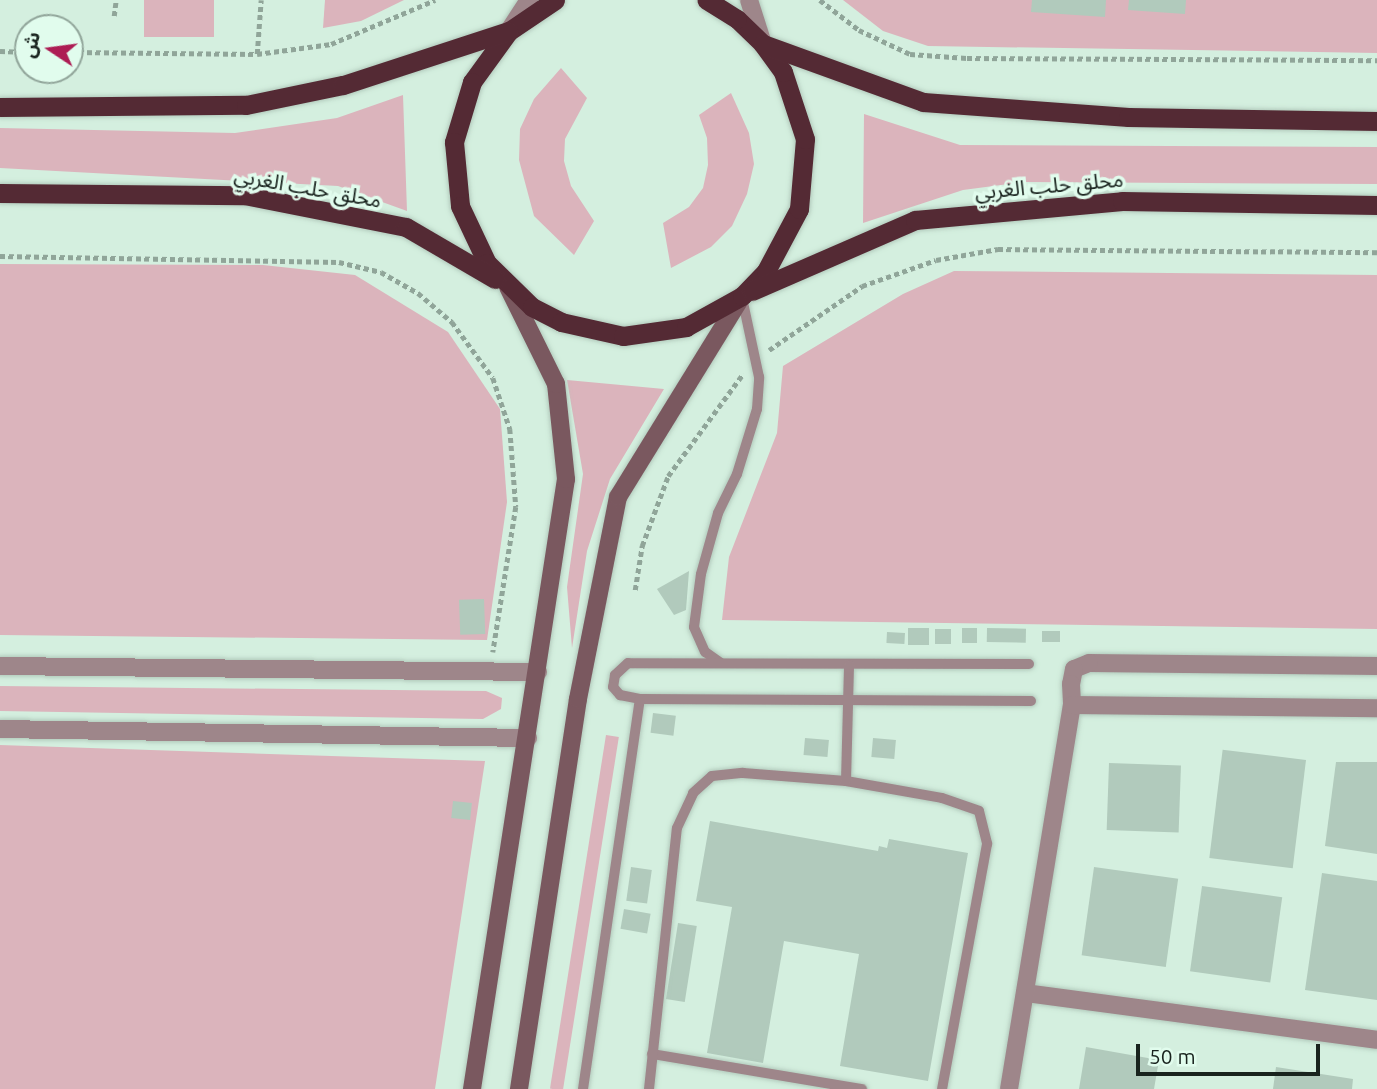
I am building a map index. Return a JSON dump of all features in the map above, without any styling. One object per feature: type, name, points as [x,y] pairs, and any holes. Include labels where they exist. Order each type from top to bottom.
[{"type":"highway","points":[[0,107],[246,105],[343,85],[509,31],[555,0]]},
{"type":"highway","points":[[707,0],[737,19],[763,44],[783,72],[797,105],[805,139],[805,174],[799,209],[785,241],[741,296]]},
{"type":"highway","points":[[508,287],[471,236],[460,206],[454,142],[472,82],[509,31]]},
{"type":"highway","points":[[763,44],[923,102],[1128,117],[1377,121]]},
{"type":"highway","name":"محلق حلب الغربي","points":[[0,193],[244,195],[407,227],[561,322],[623,336],[686,327],[741,296],[915,220],[1122,201],[1377,205]]},
{"type":"main road","points":[[472,1089],[566,479],[556,384],[508,287]]},
{"type":"main road","points":[[519,1089],[578,699],[618,497],[741,296]]},
{"type":"street","points":[[509,31],[529,0]]},
{"type":"street","points":[[749,0],[763,44]]},
{"type":"street","points":[[1009,1089],[1072,705],[1074,670],[1089,663],[1377,666]]},
{"type":"street","points":[[0,666],[538,672]]},
{"type":"street","points":[[1072,705],[1377,708]]},
{"type":"street","points":[[0,729],[527,738]]},
{"type":"street","points":[[1026,993],[1377,1040]]},
{"type":"lane","points":[[721,663],[705,652],[694,627],[701,574],[718,513],[737,474],[757,409],[755,359],[741,296]]},
{"type":"lane","points":[[1029,664],[628,663],[615,675],[613,687],[620,695],[640,699],[1031,701]]},
{"type":"lane","points":[[846,781],[849,665]]},
{"type":"lane","points":[[583,1089],[640,699]]},
{"type":"lane","points":[[649,1089],[677,828],[693,793],[712,776],[743,773],[846,781],[942,798],[979,811],[987,844],[942,1089]]},
{"type":"lane","points":[[652,1054],[862,1089]]},
{"type":"path","points":[[114,16],[116,0]]},
{"type":"path","points":[[257,54],[261,0]]},
{"type":"path","points":[[84,52],[257,54],[331,44],[435,0]]},
{"type":"path","points":[[820,0],[859,30],[910,54],[967,58],[1377,60]]},
{"type":"path","points":[[635,590],[642,546],[668,476],[755,359],[862,286],[936,260],[998,249],[1377,252]]},
{"type":"path","points":[[0,256],[339,262],[381,272],[452,322],[494,378],[510,429],[516,508],[489,671]]},
{"type":"shaded area","points":[[144,0],[214,0],[214,37],[144,37]]},
{"type":"shaded area","points":[[325,0],[404,0],[361,21],[323,28]]},
{"type":"shaded area","points":[[843,0],[1377,0],[1377,53],[928,46],[883,31]]},
{"type":"shaded area","points":[[561,68],[587,98],[565,139],[564,161],[571,186],[594,221],[574,255],[534,216],[519,160],[520,129],[534,99]]},
{"type":"shaded area","points":[[731,93],[749,133],[754,164],[747,194],[732,226],[711,247],[671,268],[663,223],[689,207],[703,188],[708,165],[707,138],[699,115]]},
{"type":"shaded area","points":[[403,95],[407,211],[338,186],[0,168],[0,128],[235,133],[337,118]]},
{"type":"shaded area","points":[[864,114],[960,145],[1377,147],[1377,184],[1024,182],[963,190],[863,223]]},
{"type":"shaded area","points":[[0,264],[263,265],[355,275],[448,332],[500,409],[507,502],[487,640],[0,635]]},
{"type":"shaded area","points":[[954,271],[1377,275],[1377,629],[722,620],[729,557],[777,433],[783,366],[903,294]]},
{"type":"shaded area","points":[[567,380],[664,389],[610,479],[587,551],[572,648],[567,587],[583,474]]},
{"type":"shaded area","points":[[0,686],[486,691],[502,698],[501,709],[483,719],[0,711]]},
{"type":"shaded area","points":[[606,735],[619,737],[563,1089],[550,1089]]},
{"type":"shaded area","points":[[0,745],[485,761],[435,1089],[0,1089]]},
{"type":"building","points":[[1032,0],[1106,0],[1105,17],[1031,12]]},
{"type":"building","points":[[1129,0],[1186,0],[1185,14],[1128,10]]},
{"type":"building","points":[[689,571],[686,610],[674,615],[657,589]]},
{"type":"building","points":[[484,599],[485,634],[460,635],[459,600]]},
{"type":"building","points":[[908,628],[929,628],[929,645],[908,645]]},
{"type":"building","points":[[962,628],[977,628],[977,643],[962,643]]},
{"type":"building","points":[[987,628],[1026,629],[1026,643],[987,642]]},
{"type":"building","points":[[935,629],[951,629],[951,644],[935,644]]},
{"type":"building","points":[[1042,631],[1060,631],[1060,642],[1042,642]]},
{"type":"building","points":[[887,632],[905,633],[904,644],[886,643]]},
{"type":"building","points":[[653,713],[676,716],[673,736],[651,733]]},
{"type":"building","points":[[805,738],[829,740],[827,757],[804,755]]},
{"type":"building","points":[[873,738],[896,740],[894,759],[871,757]]},
{"type":"building","points":[[1223,750],[1306,760],[1293,868],[1209,858]]},
{"type":"building","points":[[1336,762],[1377,762],[1377,854],[1325,846]]},
{"type":"building","points":[[1109,763],[1181,766],[1179,832],[1107,830]]},
{"type":"building","points":[[453,801],[472,803],[470,820],[451,818]]},
{"type":"building","points":[[710,821],[878,851],[879,846],[887,848],[889,839],[968,853],[928,1081],[840,1066],[859,954],[784,941],[763,1063],[707,1053],[732,907],[696,901]]},
{"type":"building","points":[[631,867],[652,870],[647,904],[626,901]]},
{"type":"building","points":[[1094,867],[1178,879],[1166,967],[1082,955]]},
{"type":"building","points":[[1322,873],[1377,881],[1377,1000],[1305,990]]},
{"type":"building","points":[[1202,886],[1282,897],[1270,982],[1190,971]]},
{"type":"building","points":[[624,909],[651,914],[647,933],[621,929]]},
{"type":"building","points":[[678,923],[697,926],[685,1002],[666,999]]},
{"type":"building","points":[[1086,1047],[1159,1060],[1154,1089],[1079,1089]]},
{"type":"building","points":[[1276,1067],[1353,1079],[1352,1089],[1273,1089]]}]
